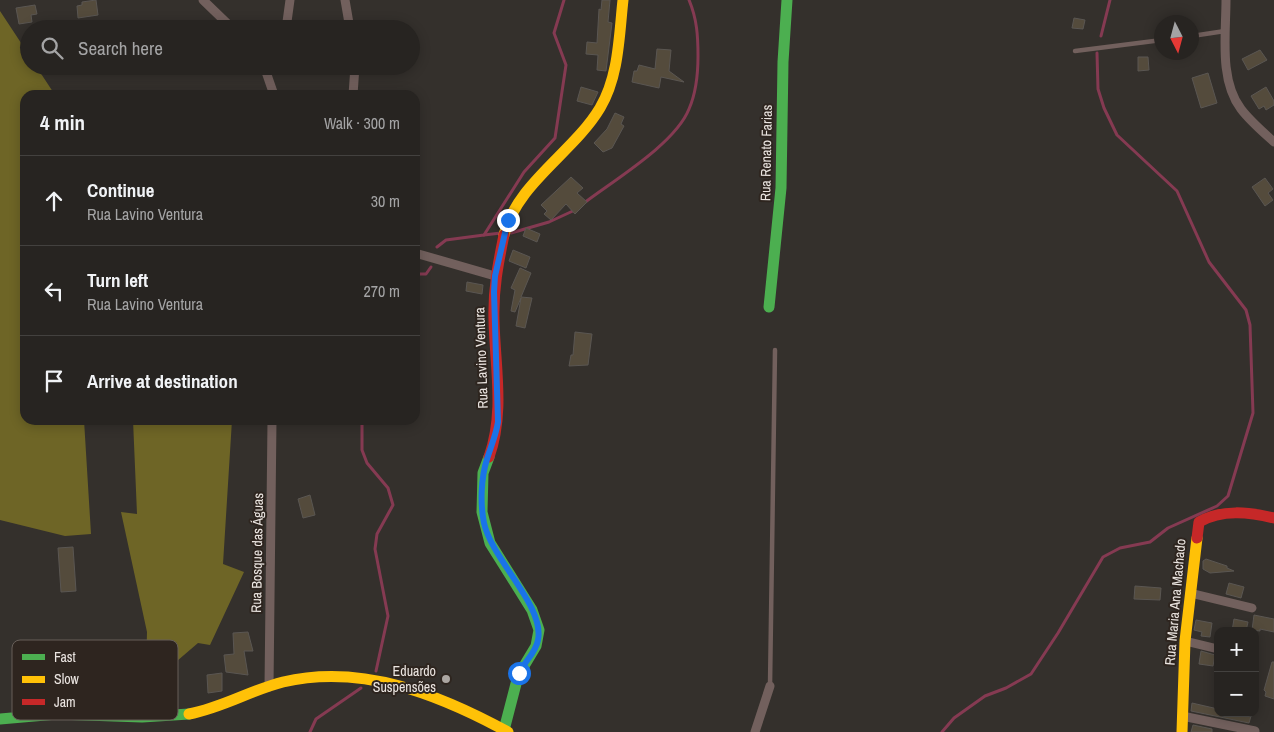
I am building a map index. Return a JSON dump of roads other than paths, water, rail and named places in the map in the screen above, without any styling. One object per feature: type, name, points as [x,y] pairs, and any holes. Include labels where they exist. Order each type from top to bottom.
[{"type":"street","points":[[203,0],[224,20]]},
{"type":"street","points":[[287,20],[290,0]]},
{"type":"street","points":[[345,0],[348,20]]},
{"type":"street","name":"Rua Lavino Ventura","points":[[506,731],[519,673],[536,646],[539,630],[532,610],[494,550],[483,521],[483,473],[496,437],[499,413],[494,319],[495,276],[508,220],[516,204],[588,126],[605,100],[616,60],[623,0]]},
{"type":"street","name":"Rua Renato Farias","points":[[769,307],[782,188],[783,62],[787,0]]},
{"type":"street","points":[[1226,0],[1227,68],[1235,100],[1241,110],[1274,142]]},
{"type":"street","points":[[268,75],[272,90]]},
{"type":"street","points":[[354,90],[355,75]]},
{"type":"street","points":[[420,254],[495,276]]},
{"type":"street","name":"Rua Bosque das Águas","points":[[268,687],[272,425]]},
{"type":"street","name":"Rua Maria Ana Machado","points":[[1182,732],[1185,641],[1198,522],[1207,517],[1222,514],[1261,515],[1274,518]]},
{"type":"street","points":[[1190,592],[1252,608]]},
{"type":"street","points":[[1185,641],[1214,648]]},
{"type":"street","points":[[178,715],[207,709],[283,682],[312,678],[342,678],[382,683],[430,696],[506,731]]},
{"type":"street","points":[[755,732],[770,686]]},
{"type":"street","points":[[1182,716],[1255,731]]},
{"type":"lane","points":[[1199,35],[1226,31]]},
{"type":"lane","points":[[1075,51],[1154,41]]},
{"type":"lane","points":[[770,686],[775,350]]},
{"type":"waterway","points":[[437,247],[446,240],[484,235],[524,172],[555,138],[566,65],[554,33],[564,0]]},
{"type":"waterway","points":[[584,203],[658,148],[682,122],[689,109],[698,70],[698,41],[694,14],[689,0]]},
{"type":"waterway","points":[[1101,36],[1110,0]]},
{"type":"waterway","points":[[942,732],[954,718],[985,696],[1006,688],[1031,674],[1058,633],[1103,557],[1120,548],[1150,542],[1168,528],[1217,506],[1228,496],[1253,413],[1250,325],[1246,310],[1209,262],[1177,191],[1117,135],[1104,108],[1098,89],[1097,53]]},
{"type":"waterway","points":[[511,233],[549,222],[575,210]]},
{"type":"waterway","points":[[484,235],[501,233]]},
{"type":"waterway","points":[[420,274],[426,274],[431,267]]},
{"type":"waterway","points":[[362,425],[362,450],[367,463],[388,488],[393,505],[377,534],[375,549],[388,616],[376,671]]},
{"type":"waterway","points":[[310,732],[316,719],[361,688]]},
{"type":"place","name":"Eduardo Suspensões","points":[[446,679]]}]
